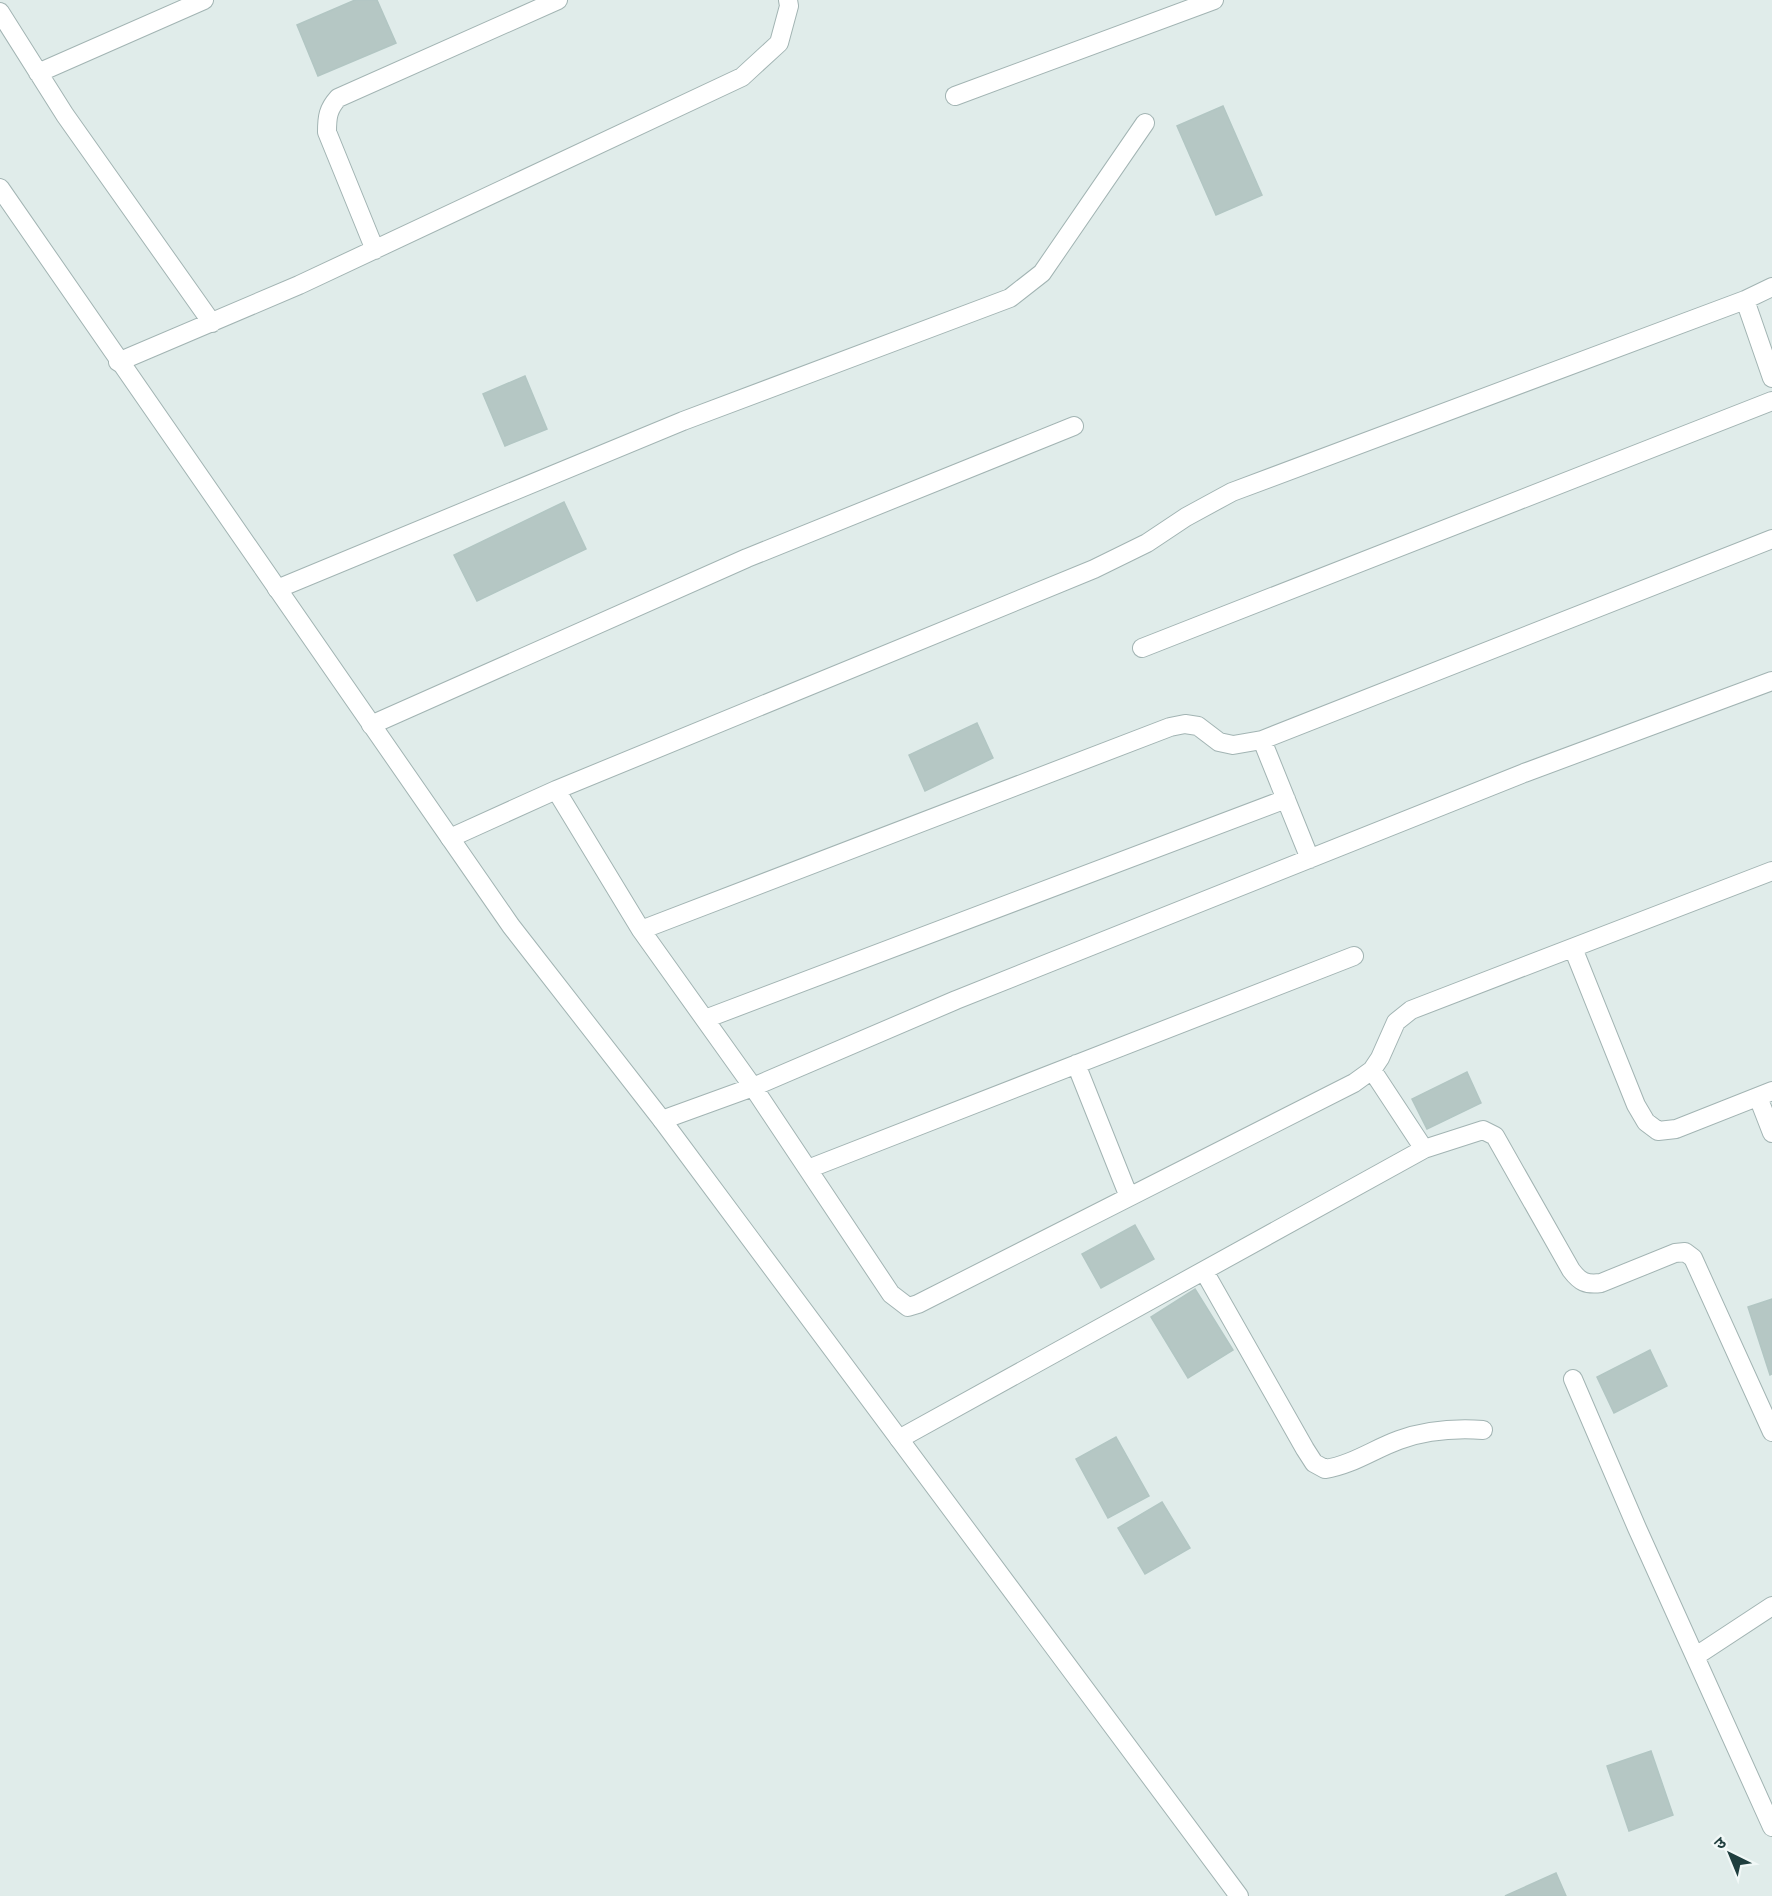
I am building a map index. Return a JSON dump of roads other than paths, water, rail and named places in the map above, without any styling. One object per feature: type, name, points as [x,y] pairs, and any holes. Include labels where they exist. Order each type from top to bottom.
[{"type":"street","points":[[38,72],[204,0]]},
{"type":"street","points":[[375,250],[327,132],[330,107],[338,98],[558,0]]},
{"type":"street","points":[[118,362],[212,323],[375,250],[742,77],[779,43],[789,6],[788,0]]},
{"type":"street","points":[[954,96],[1214,0]]},
{"type":"street","points":[[0,12],[65,115],[212,323]]},
{"type":"street","points":[[277,590],[683,422],[1010,298],[1042,273],[1145,123]]},
{"type":"street","points":[[0,188],[118,362],[511,926],[662,1120],[1239,1896]]},
{"type":"street","points":[[450,838],[556,790],[1094,569],[1147,543],[1186,517],[1232,492],[1745,300],[1772,287]]},
{"type":"street","points":[[1745,300],[1772,378]]},
{"type":"street","points":[[1142,648],[1772,402]]},
{"type":"street","points":[[371,725],[747,558],[1074,426]]},
{"type":"street","points":[[641,930],[1170,727],[1185,724],[1198,726],[1219,742],[1233,745],[1262,740],[1772,538]]},
{"type":"street","points":[[662,1120],[753,1087],[956,1000],[1524,773],[1772,681]]},
{"type":"street","points":[[1262,740],[1310,859]]},
{"type":"street","points":[[556,790],[641,930],[753,1087],[891,1294],[908,1307],[918,1304],[1354,1083],[1372,1070],[1396,1022],[1411,1010],[1772,871]]},
{"type":"street","points":[[705,1019],[1286,799]]},
{"type":"street","points":[[1573,948],[1636,1105],[1646,1122],[1658,1131],[1676,1129],[1765,1094],[1772,1132]]},
{"type":"street","points":[[808,1169],[1354,956]]},
{"type":"street","points":[[1076,1064],[1129,1197]]},
{"type":"street","points":[[1372,1070],[1424,1149]]},
{"type":"street","points":[[899,1439],[1424,1149],[1483,1130],[1495,1136],[1504,1150],[1571,1270],[1579,1280],[1588,1285],[1601,1283],[1675,1253],[1685,1252],[1693,1258],[1767,1408],[1772,1432]]},
{"type":"street","points":[[1204,1271],[1314,1463],[1325,1469],[1339,1467],[1398,1440],[1425,1432],[1457,1428],[1483,1430]]},
{"type":"street","points":[[1573,1379],[1637,1528],[1772,1827]]},
{"type":"street","points":[[1696,1656],[1772,1606]]}]
